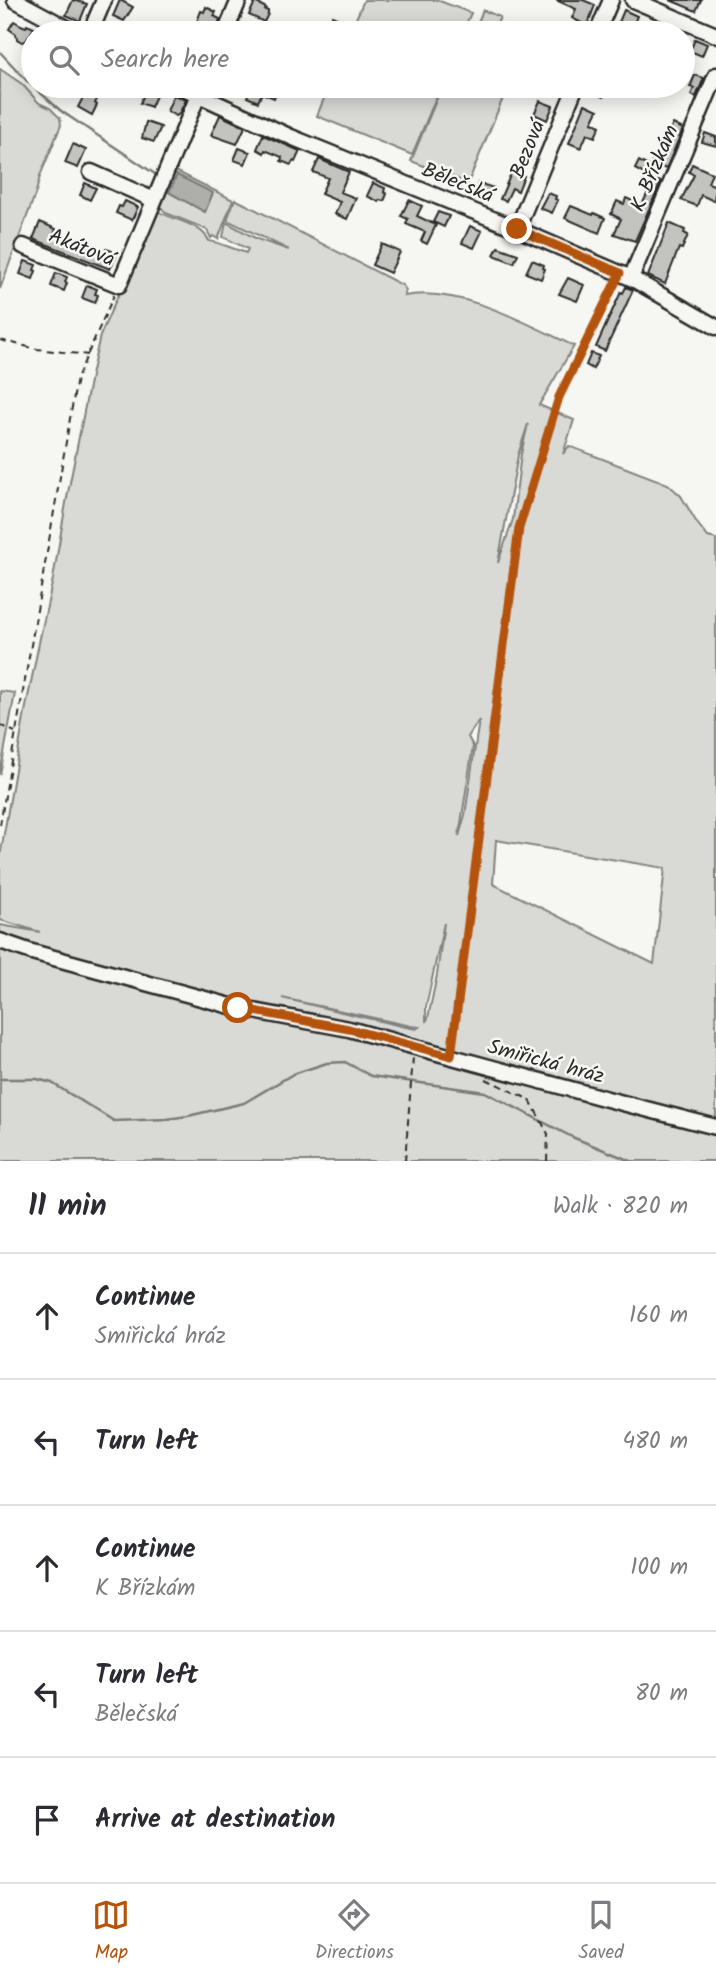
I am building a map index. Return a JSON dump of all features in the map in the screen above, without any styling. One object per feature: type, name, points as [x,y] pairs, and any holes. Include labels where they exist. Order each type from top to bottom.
[{"type":"street","points":[[15,0],[54,21]]},
{"type":"street","points":[[95,21],[104,0]]},
{"type":"street","points":[[230,21],[239,0]]},
{"type":"street","points":[[602,21],[611,0]]},
{"type":"street","points":[[633,0],[683,21]]},
{"type":"street","points":[[695,26],[716,35]]},
{"type":"street","name":"K Břízkám","points":[[626,275],[716,75]]},
{"type":"street","name":"Akátová","points":[[23,246],[119,285],[197,98]]},
{"type":"street","name":"Bělečská","points":[[215,98],[291,137],[626,275],[716,327]]},
{"type":"street","name":"Bezová","points":[[517,229],[571,98]]},
{"type":"street","points":[[91,172],[154,200]]},
{"type":"street","name":"Smiřická hráz","points":[[0,941],[238,1008],[349,1029],[716,1127]]},
{"type":"path","points":[[451,1056],[519,528],[559,397],[626,275]]},
{"type":"path","points":[[0,825],[77,378],[119,285]]},
{"type":"path","points":[[0,340],[37,349],[88,355]]},
{"type":"path","points":[[0,725],[16,733]]},
{"type":"path","points":[[405,1161],[413,1046]]},
{"type":"path","points":[[474,1063],[484,1078],[530,1100],[548,1134],[547,1161]]},
{"type":"shaded area","points":[[364,0],[437,0],[471,13],[467,21],[355,21]]},
{"type":"shaded area","points":[[483,10],[500,17],[498,21],[479,21]]},
{"type":"shaded area","points":[[0,69],[21,83],[21,98],[35,98],[50,108],[60,118],[61,125],[0,289]]},
{"type":"shaded area","points":[[324,98],[436,98],[412,155],[317,116]]},
{"type":"shaded area","points":[[437,98],[503,98],[468,183],[411,161]]},
{"type":"shaded area","points":[[172,169],[233,200],[218,239],[213,236],[211,238],[207,230],[166,213],[158,204]],"holes":[[[177,175],[212,193],[204,211],[170,193]]]},
{"type":"shaded area","points":[[177,175],[213,193],[205,212],[169,192]]},
{"type":"shaded area","points":[[235,199],[402,285],[406,290],[404,296],[425,294],[469,301],[513,317],[574,346],[539,405],[574,420],[563,454],[569,446],[668,484],[681,496],[708,537],[716,539],[716,1161],[0,1161],[0,925],[40,932],[0,920],[0,857],[25,712],[100,336],[157,211],[194,226],[209,241],[246,253],[248,249],[223,237],[226,222],[257,239],[289,250],[227,220]],"holes":[[[528,424],[521,454],[513,519],[498,563],[518,455]],[[479,720],[465,815],[459,836],[473,746],[468,737]],[[496,840],[665,868],[654,964],[493,884]],[[444,923],[437,975],[426,1022],[426,1007]],[[282,998],[419,1027],[416,1029],[401,1026]]]},
{"type":"shaded area","points":[[0,691],[15,693],[0,775]]},
{"type":"building","points":[[73,0],[87,4],[80,21],[66,15]]},
{"type":"building","points":[[120,0],[133,7],[124,21],[113,16]]},
{"type":"building","points":[[556,0],[583,0],[595,5],[589,21],[572,18],[576,9]]},
{"type":"building","points":[[670,0],[701,0],[696,11]]},
{"type":"building","points":[[255,2],[268,11],[264,21],[249,15]]},
{"type":"building","points":[[206,7],[216,12],[214,16],[219,21],[197,21],[201,11],[204,12]]},
{"type":"building","points":[[624,10],[637,16],[635,21],[619,21]]},
{"type":"building","points":[[332,16],[344,21],[330,21]]},
{"type":"building","points":[[14,21],[21,24],[21,41],[16,34],[9,29]]},
{"type":"building","points":[[695,39],[707,44],[702,56],[695,53]]},
{"type":"building","points":[[695,75],[704,78],[695,97]]},
{"type":"building","points":[[83,98],[98,98],[92,115],[78,107]]},
{"type":"building","points":[[142,98],[155,98],[151,107],[140,103]]},
{"type":"building","points":[[173,98],[186,100],[176,116],[167,111]]},
{"type":"building","points":[[540,101],[553,106],[547,120],[534,114]]},
{"type":"building","points":[[585,104],[598,110],[592,122],[600,126],[595,137],[587,134],[581,148],[569,143]]},
{"type":"building","points":[[220,115],[245,127],[237,144],[211,135]]},
{"type":"building","points":[[146,122],[161,127],[154,142],[142,138]]},
{"type":"building","points":[[673,124],[683,129],[666,169],[661,167],[655,180],[635,169],[639,161],[650,167],[660,152],[663,154]]},
{"type":"building","points":[[705,133],[716,137],[716,146],[702,142]]},
{"type":"building","points":[[263,135],[300,151],[295,162],[291,165],[281,161],[282,157],[257,149]]},
{"type":"building","points":[[73,144],[86,150],[78,168],[65,163]]},
{"type":"building","points":[[239,148],[250,152],[245,164],[234,160]]},
{"type":"building","points":[[319,159],[349,172],[340,192],[356,198],[347,219],[335,214],[340,202],[321,194],[328,178],[313,172]]},
{"type":"building","points":[[692,164],[712,173],[708,183],[716,186],[714,201],[701,195],[697,206],[681,200],[694,175],[689,172]]},
{"type":"building","points":[[512,171],[524,176],[518,191],[512,188],[506,201],[500,199]]},
{"type":"building","points":[[654,179],[661,182],[635,241],[614,234],[621,219],[611,214],[617,201],[624,204],[626,198],[642,205]]},
{"type":"building","points":[[85,183],[96,188],[90,200],[80,195]]},
{"type":"building","points":[[373,183],[385,188],[384,192],[387,194],[384,201],[379,202],[367,196]]},
{"type":"building","points":[[478,183],[494,188],[488,200],[476,195]]},
{"type":"building","points":[[548,193],[556,196],[555,199],[558,200],[552,213],[540,208]]},
{"type":"building","points":[[409,200],[422,206],[417,216],[436,225],[427,244],[421,241],[425,232],[406,224],[408,219],[401,216]]},
{"type":"building","points":[[125,201],[138,207],[132,220],[116,213]]},
{"type":"building","points":[[571,206],[605,218],[599,233],[565,218]]},
{"type":"building","points":[[438,212],[449,216],[444,227],[433,222]]},
{"type":"building","points":[[40,222],[56,229],[54,235],[104,252],[106,249],[112,251],[111,255],[116,257],[110,269],[33,239]]},
{"type":"building","points":[[669,223],[685,230],[684,233],[688,235],[682,249],[679,248],[665,284],[648,276]]},
{"type":"building","points":[[470,226],[482,231],[474,248],[462,243]]},
{"type":"building","points":[[382,244],[400,252],[390,273],[372,265]]},
{"type":"building","points":[[498,247],[518,254],[514,263],[494,255]]},
{"type":"building","points":[[532,260],[544,265],[541,279],[526,273]]},
{"type":"building","points":[[25,261],[36,265],[33,279],[20,274]]},
{"type":"building","points":[[56,273],[67,277],[64,291],[51,286]]},
{"type":"building","points":[[568,278],[584,285],[577,301],[559,294]]},
{"type":"building","points":[[87,285],[97,289],[95,303],[82,298]]},
{"type":"building","points":[[626,287],[633,290],[605,351],[596,347],[621,292],[623,293]]},
{"type":"building","points":[[591,353],[599,356],[593,369],[586,365]]},
{"type":"waterway","points":[[0,52],[21,75]]},
{"type":"waterway","points":[[46,98],[61,111],[158,176]]},
{"type":"waterway","points":[[0,1079],[37,1079],[52,1083],[114,1121],[167,1119],[244,1103],[293,1074],[327,1063],[345,1062],[371,1076],[485,1092],[572,1137],[631,1161]]},
{"type":"route","points":[[238,1008],[349,1029],[451,1056],[519,528],[559,397],[620,273],[517,229]]}]
